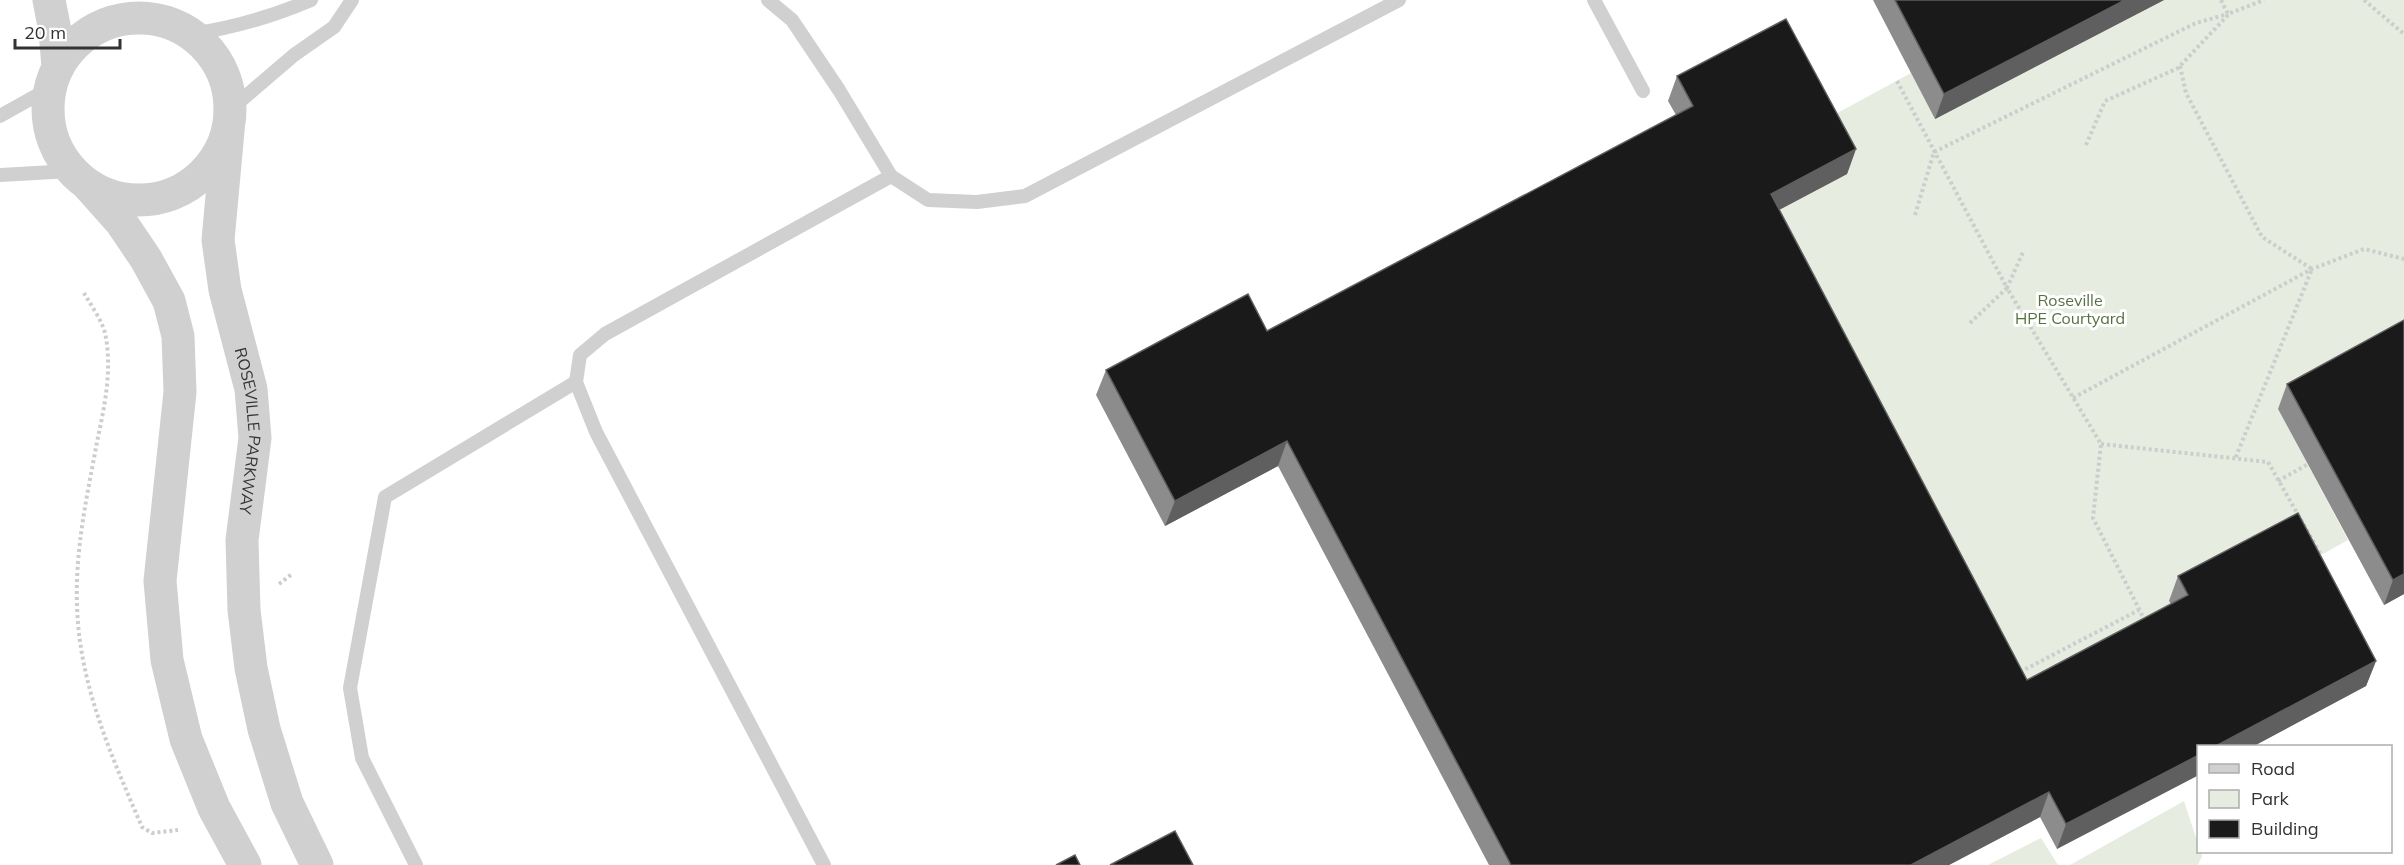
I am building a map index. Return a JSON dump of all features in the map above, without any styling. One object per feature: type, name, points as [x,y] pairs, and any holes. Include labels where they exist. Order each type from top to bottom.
[{"type":"street","points":[[49,0],[55,31],[54,78],[48,110],[50,132],[58,152],[121,222],[146,259],[169,301],[178,336],[180,392],[160,581],[167,660],[186,739],[214,808],[245,865]]},
{"type":"street","points":[[79,178],[107,196],[129,201],[151,201],[172,195],[192,185],[208,170],[221,152],[229,120],[228,87],[220,66],[207,49],[138,0]]},
{"type":"street","points":[[54,78],[70,49],[87,34],[106,24],[127,18],[150,18],[181,29]]},
{"type":"street","name":"ROSEVILLE PARKWAY","points":[[229,120],[218,240],[225,290],[251,388],[255,438],[242,540],[244,609],[252,668],[264,729],[287,803],[317,865]]},
{"type":"street","points":[[287,803],[300,865]]},
{"type":"lane","points":[[181,29],[226,29],[274,16],[311,0]]},
{"type":"lane","points":[[229,120],[294,55],[334,27],[352,0]]},
{"type":"lane","points":[[768,0],[792,20],[839,90],[891,176],[928,200],[976,202],[1025,196],[1400,0]]},
{"type":"lane","points":[[1594,0],[1643,91]]},
{"type":"lane","points":[[0,116],[54,78]]},
{"type":"lane","points":[[0,176],[79,178]]},
{"type":"lane","points":[[824,865],[596,432],[576,382],[580,355],[605,334],[891,176]]},
{"type":"lane","points":[[416,865],[362,758],[350,688],[385,497],[576,382]]},
{"type":"path","points":[[2221,0],[2228,14]]},
{"type":"path","points":[[1915,214],[1934,152],[2196,23],[2264,0]]},
{"type":"path","points":[[2364,0],[2404,33]]},
{"type":"path","points":[[2086,145],[2105,101],[2180,66],[2228,14]]},
{"type":"path","points":[[2180,66],[2186,93],[2262,237],[2312,269]]},
{"type":"path","points":[[1897,81],[2007,288],[2101,444],[2093,518],[2147,626]]},
{"type":"path","points":[[2073,399],[2312,269],[2364,249],[2404,259]]},
{"type":"path","points":[[1970,323],[2007,288],[2024,250]]},
{"type":"path","points":[[2235,459],[2312,269]]},
{"type":"path","points":[[84,293],[106,338],[107,365],[106,395],[78,558],[76,603],[83,667],[106,739],[142,826],[152,833],[178,830]]},
{"type":"path","points":[[2101,444],[2268,462],[2321,555]]},
{"type":"path","points":[[2278,481],[2308,464]]},
{"type":"path","points":[[2016,682],[2020,672],[2139,610]]},
{"type":"green space","name":"Roseville HPE Courtyard","points":[[2164,0],[2404,0],[2404,340],[2278,409],[2348,540],[2303,565],[2179,620],[2018,705],[1762,219],[1846,174],[1819,123],[1911,73],[1935,119]]},
{"type":"green space","points":[[2184,801],[2197,841],[2197,853],[2201,853],[2202,856],[2198,865],[2070,865]]},
{"type":"green space","points":[[2041,838],[2058,865],[1988,865]]},
{"type":"building","points":[[1895,0],[2125,0],[1944,94]]},
{"type":"building","points":[[1786,19],[1856,149],[1771,194],[2027,680],[2188,595],[2178,576],[2298,513],[2376,661],[2218,745],[2197,745],[2197,756],[2066,824],[2049,792],[1911,865],[1511,865],[1287,441],[1175,501],[1106,370],[1248,294],[1267,331],[1693,106],[1677,76]]},
{"type":"building","points":[[2404,320],[2404,574],[2393,580],[2287,384]]},
{"type":"building","points":[[1175,831],[1193,865],[1110,865]]},
{"type":"building","points":[[1075,855],[1080,865],[1056,865]]}]
